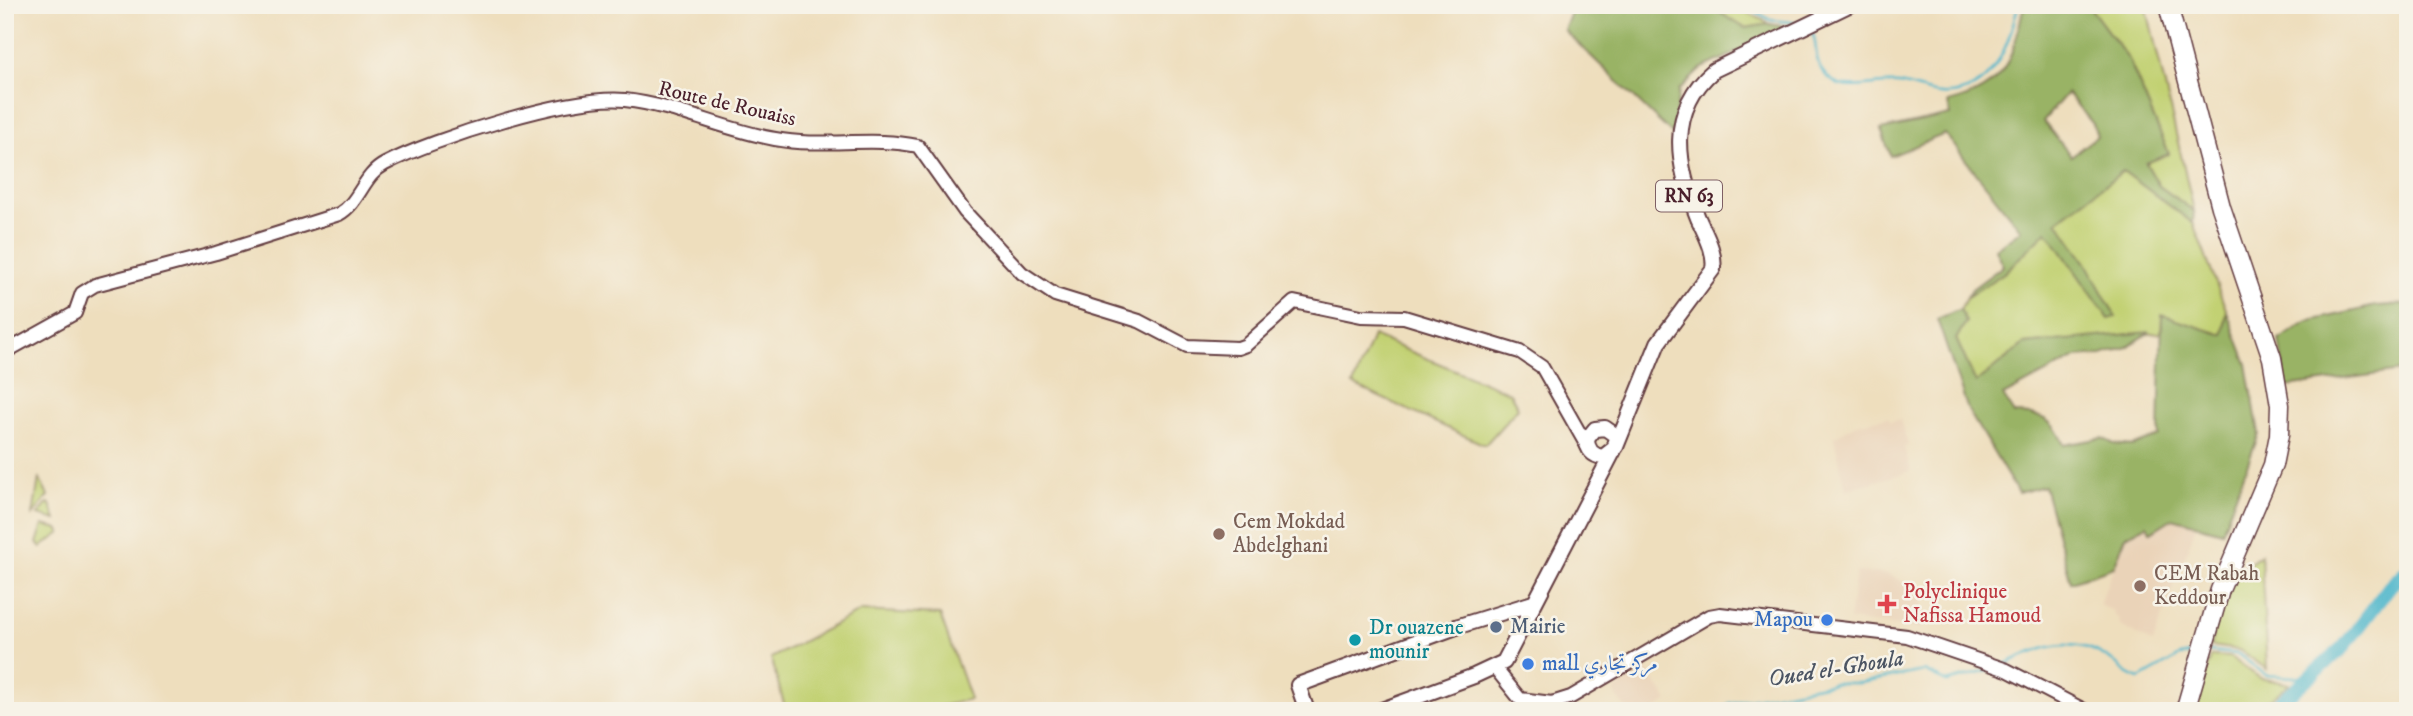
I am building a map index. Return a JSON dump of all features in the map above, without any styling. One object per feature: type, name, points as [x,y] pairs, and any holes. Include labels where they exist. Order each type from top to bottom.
[{"type":"highway","points":[[2158,5],[2203,186],[2226,264],[2262,362],[2269,405],[2263,463],[2209,590],[2201,640]]},
{"type":"highway","points":[[2168,5],[2221,206],[2272,358],[2280,405],[2279,435],[2273,465],[2201,640],[2185,711]]},
{"type":"highway","points":[[2175,711],[2193,669]]},
{"type":"main road","name":"RN 63","points":[[1533,603],[1615,449],[1664,334],[1705,284],[1713,269],[1713,255],[1687,190],[1681,165],[1682,117],[1689,97],[1697,85],[1714,70],[1790,36],[1849,5]]},
{"type":"main road","name":"RN 63","points":[[1589,449],[1588,436],[1619,416],[1639,391]]},
{"type":"main road","points":[[1589,449],[1603,457],[1615,449],[1612,432],[1596,429]]},
{"type":"main road","points":[[1589,449],[1600,476]]},
{"type":"main road","points":[[1379,711],[1495,668],[1513,649],[1533,603]]},
{"type":"main road","points":[[1307,711],[1298,684],[1459,625],[1533,603]]},
{"type":"street","name":"Route de Rouaiss","points":[[5,352],[75,313],[82,293],[94,285],[216,253],[339,214],[352,206],[371,175],[385,164],[451,138],[581,101],[625,100],[678,111],[776,139],[846,144],[899,142],[918,146],[965,212],[1022,273],[1055,295],[1150,327],[1167,339],[1187,346],[1238,348],[1246,345],[1294,302],[1361,316],[1404,317],[1439,325],[1520,352],[1536,362],[1578,428]]},
{"type":"street","points":[[1578,428],[1596,429]]},
{"type":"street","points":[[1578,428],[1589,449]]},
{"type":"street","points":[[1495,668],[1520,699],[1552,703],[1571,697],[1709,616],[1720,614],[1888,632],[2007,670],[2086,711]]},
{"type":"shaded area","points":[[1888,417],[1890,422],[1900,419],[1908,445],[1904,447],[1911,471],[1846,490],[1834,437],[1857,424]]},
{"type":"shaded area","name":"CEM Rabah Keddour","points":[[2173,517],[2196,526],[2153,643],[2119,625],[2120,620],[2113,614],[2114,611],[2099,605],[2126,536],[2147,525],[2151,532]]},
{"type":"shaded area","name":"Polyclinique Nafissa Hamoud","points":[[1856,572],[1888,574],[1922,593],[1921,629],[1849,620]]},
{"type":"shaded area","points":[[1646,669],[1668,701],[1653,711],[1627,711],[1614,691]]},
{"type":"green space","points":[[1574,5],[1707,5],[1745,28],[1770,24],[1791,28],[1702,68],[1679,90],[1673,135],[1564,30]]},
{"type":"green space","points":[[1707,5],[1734,5],[1770,24],[1745,28]]},
{"type":"green space","points":[[2024,5],[2088,5],[2129,60],[2169,154],[2146,163],[2159,186],[2194,211],[2193,223],[2123,171],[2057,221],[2086,263],[2116,317],[2109,319],[2047,231],[2005,272],[1967,297],[1972,289],[2003,266],[1995,249],[2021,230],[1945,134],[1891,156],[1881,130],[1950,115],[1948,103],[1968,97],[1995,80],[2010,56]],"holes":[[[2067,93],[2093,124],[2097,136],[2071,156],[2043,121]]]},
{"type":"green space","points":[[2088,5],[2146,5],[2194,211],[2159,186],[2146,163],[2169,154],[2129,60]]},
{"type":"green space","points":[[2123,171],[2193,223],[2227,312],[2223,335],[2162,316],[2161,333],[2024,344],[1976,383],[1956,339],[1966,322],[1960,309],[1967,297],[2005,272],[2047,230],[2069,259],[2086,263],[2057,221]]},
{"type":"green space","points":[[2408,304],[2408,370],[2286,387],[2279,340],[2306,322],[2376,306]]},
{"type":"green space","points":[[1960,309],[1966,322],[1956,339],[1976,383],[2024,344],[2150,332],[2127,347],[2102,355],[2076,357],[2003,396],[2014,414],[2032,415],[2051,423],[2064,445],[2102,438],[2114,444],[2132,446],[2159,436],[2162,315],[2223,335],[2227,312],[2247,364],[2259,434],[2222,532],[2173,518],[2151,532],[2147,525],[2126,536],[2114,567],[2071,582],[2044,486],[2018,493],[1968,410],[1937,319]]},
{"type":"green space","points":[[1373,336],[1510,393],[1518,408],[1485,445],[1353,385]]},
{"type":"green space","points":[[39,478],[48,496],[33,515]]},
{"type":"green space","points":[[50,504],[56,520],[38,515]]},
{"type":"green space","points":[[43,525],[58,529],[61,533],[41,547],[37,543]]},
{"type":"green space","points":[[2261,555],[2267,669],[2239,650],[2210,646],[2231,577]]},
{"type":"green space","points":[[861,611],[940,615],[970,699],[924,711],[786,711],[771,658]]},
{"type":"green space","points":[[2211,656],[2230,657],[2260,678],[2290,684],[2254,711],[2195,711]]},
{"type":"waterway","points":[[1744,5],[1771,20],[1800,23]]},
{"type":"waterway","points":[[1811,29],[1819,65],[1823,72],[1839,85],[1854,87],[1899,84],[1941,94],[1959,93],[1973,87],[1995,66],[2009,37],[2018,5]]},
{"type":"waterway","points":[[2270,711],[2343,648],[2390,586],[2408,569]]},
{"type":"waterway","name":"Oued el-Ghoula","points":[[2003,665],[2041,649],[2079,646],[2105,656],[2140,679],[2180,656],[2196,653]]},
{"type":"waterway","name":"Oued el-Ghoula","points":[[2209,651],[2238,654],[2266,675],[2308,678]]},
{"type":"waterway","name":"Oued el-Ghoula","points":[[1716,711],[1730,703],[1834,683],[1860,683],[1924,671],[1947,682],[1991,670]]},
{"type":"place","name":"Cem Mokdad Abdelghani","points":[[1219,534]]},
{"type":"place","name":"CEM Rabah Keddour","points":[[2140,586]]},
{"type":"place","name":"Polyclinique Nafissa Hamoud","points":[[1887,604]]},
{"type":"place","name":"Mapou","points":[[1827,620]]},
{"type":"place","name":"Mairie","points":[[1496,627]]},
{"type":"place","name":"Dr ouazene mounir","points":[[1355,640]]},
{"type":"place","name":"mall مركز تجاري","points":[[1528,664]]}]
